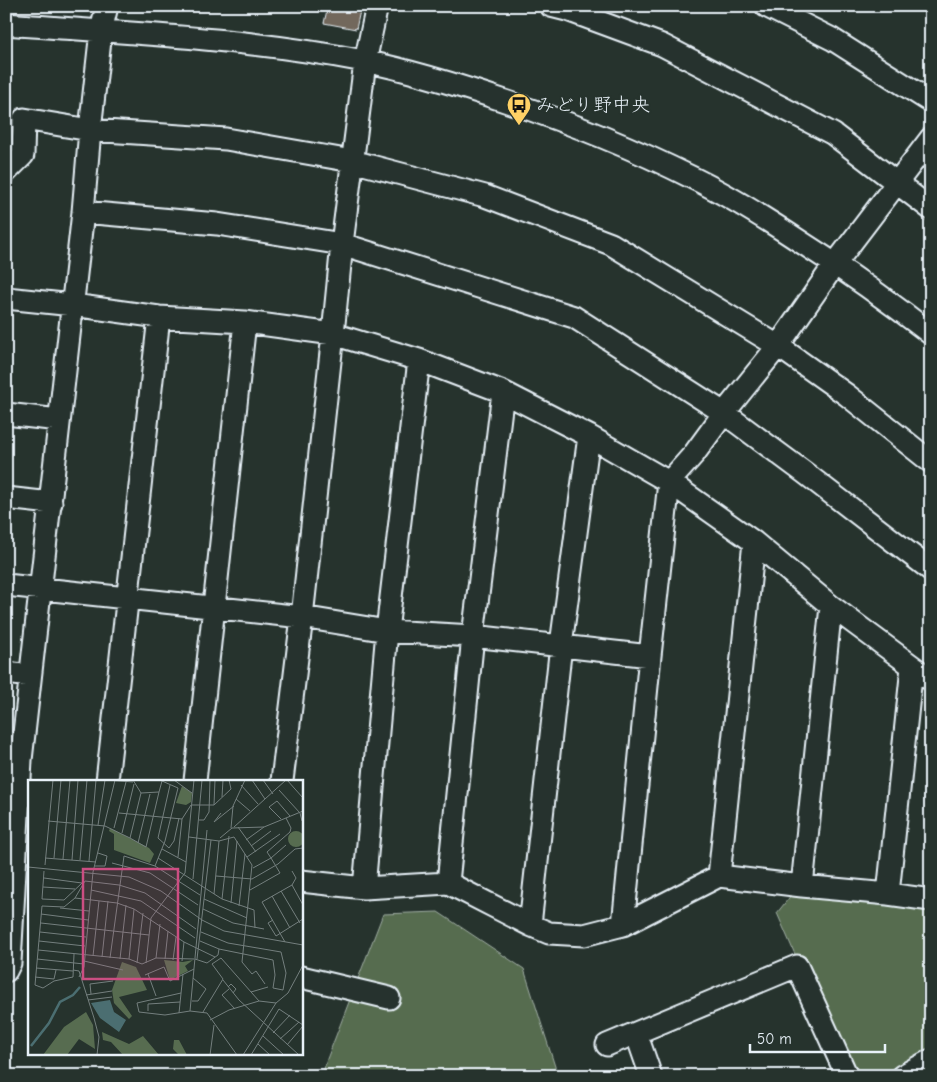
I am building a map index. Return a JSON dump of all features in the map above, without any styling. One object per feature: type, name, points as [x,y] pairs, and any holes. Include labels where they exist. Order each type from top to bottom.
[{"type":"street","points":[[6,971],[10,963],[9,938],[21,913],[14,759],[30,676],[41,590],[83,212],[100,31],[107,6]]},
{"type":"street","points":[[282,780],[352,161],[365,62],[376,6]]},
{"type":"street","points":[[552,6],[671,49],[833,134],[931,209]]},
{"type":"street","points":[[766,6],[832,39],[931,102]]},
{"type":"street","points":[[6,24],[184,36],[276,47],[365,62],[452,83],[559,119],[702,183],[765,218],[835,264],[931,334]]},
{"type":"street","points":[[6,172],[23,155],[24,119],[90,130],[226,139],[352,161],[485,196],[611,244],[778,346],[847,395],[931,462]]},
{"type":"street","points":[[623,925],[650,656],[670,482],[778,346],[835,264],[931,138]]},
{"type":"street","points":[[83,212],[217,224],[342,244],[574,318],[724,413],[931,570]]},
{"type":"street","points":[[6,298],[159,317],[245,322],[333,334],[419,360],[503,392],[589,436],[670,482],[754,542],[832,606],[931,680]]},
{"type":"street","points":[[107,780],[159,317]]},
{"type":"street","points":[[195,780],[245,322]]},
{"type":"street","points":[[364,888],[387,631],[419,360]]},
{"type":"street","points":[[448,883],[473,636],[503,392]]},
{"type":"street","points":[[6,414],[59,420]]},
{"type":"street","points":[[530,925],[561,645],[589,436]]},
{"type":"street","points":[[6,498],[51,503]]},
{"type":"street","points":[[719,876],[754,542]]},
{"type":"street","points":[[6,586],[302,617],[387,631],[473,636],[650,656]]},
{"type":"street","points":[[802,886],[832,606]]},
{"type":"street","points":[[888,894],[912,667]]},
{"type":"street","points":[[6,673],[30,676]]},
{"type":"street","points":[[302,881],[364,888],[448,883],[549,933],[584,935],[623,925],[719,876],[931,900]]},
{"type":"street","points":[[607,1045],[797,966],[847,1076]]},
{"type":"street","points":[[302,977],[389,998]]},
{"type":"street","points":[[636,1034],[651,1076]]},
{"type":"street","points":[[902,1076],[931,1060]]},
{"type":"green space","points":[[792,894],[931,908],[931,1056],[893,1076],[848,1076],[777,913]]},
{"type":"green space","points":[[438,912],[524,969],[558,1076],[322,1076],[383,914]]},
{"type":"building","points":[[328,6],[361,6],[356,29],[324,23]]},
{"type":"place","name":"みどり野中央","points":[[519,126]]}]
